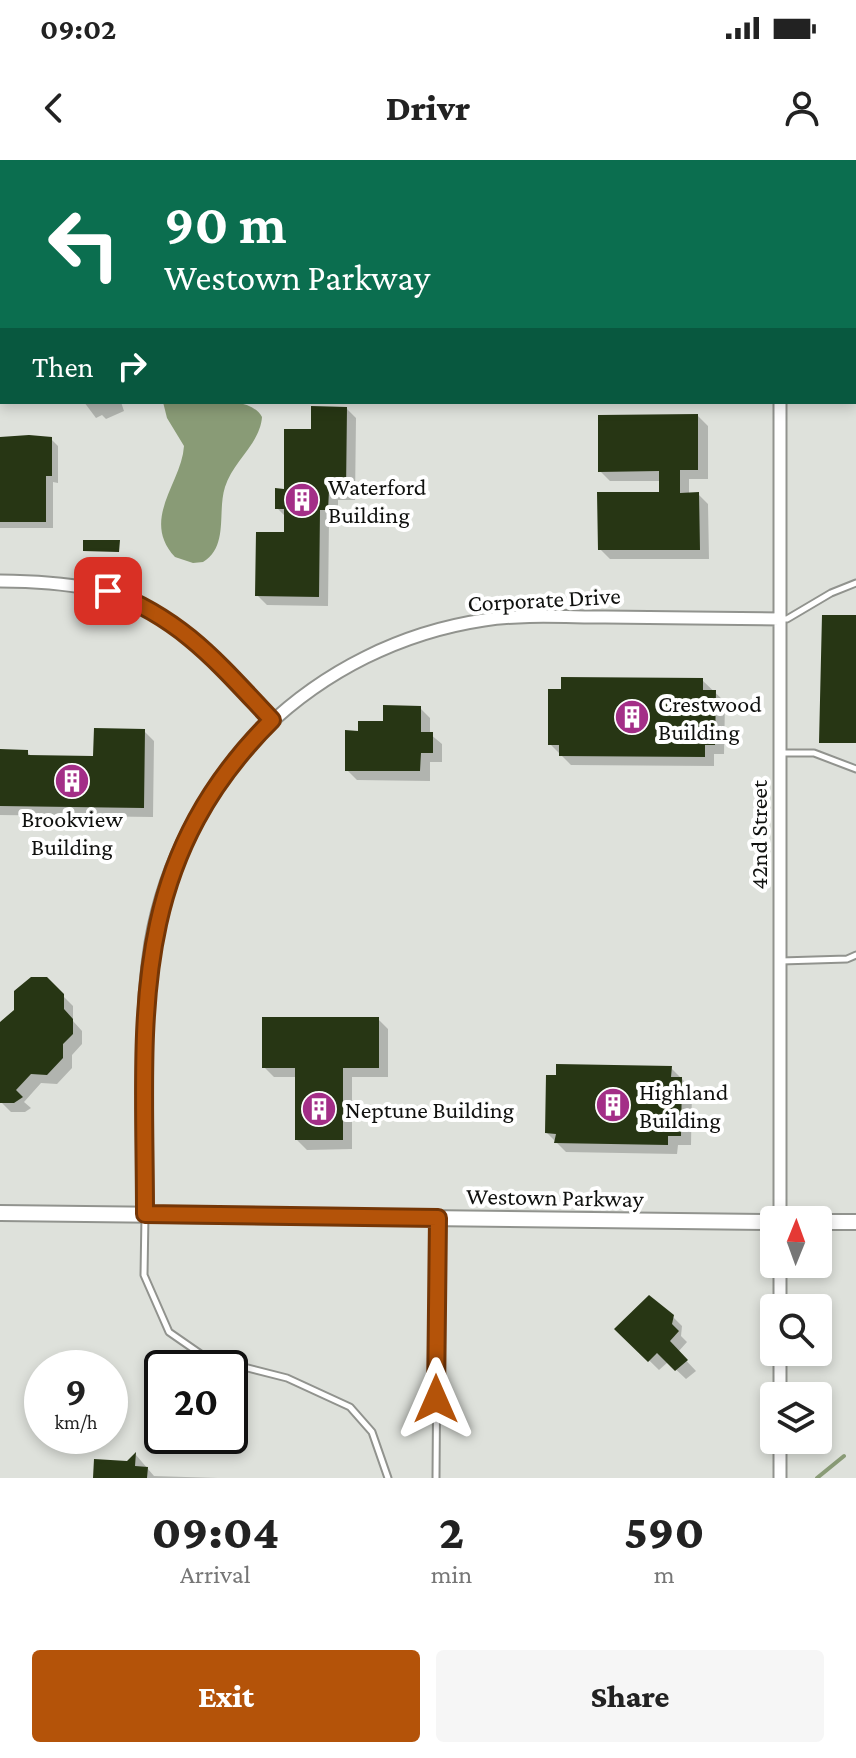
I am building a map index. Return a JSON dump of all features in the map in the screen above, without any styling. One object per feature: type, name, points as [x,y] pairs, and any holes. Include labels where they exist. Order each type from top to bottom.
[{"type":"street","name":"42nd Street","points":[[780,404],[780,1206]]},
{"type":"street","points":[[0,581],[82,585],[155,611],[207,650],[272,720]]},
{"type":"street","name":"Corporate Drive","points":[[145,1214],[146,1014],[155,923],[174,863],[199,811],[233,762],[272,720],[312,688],[364,657],[420,635],[461,624],[541,617],[780,619]]},
{"type":"street","name":"Westown Parkway","points":[[0,1213],[760,1222]]},
{"type":"street","points":[[832,1222],[856,1222]]},
{"type":"street","points":[[780,1454],[780,1478]]},
{"type":"lane","points":[[780,619],[787,619],[831,593],[856,583]]},
{"type":"lane","points":[[780,753],[814,753],[856,769]]},
{"type":"lane","points":[[780,961],[832,960],[856,955]]},
{"type":"lane","points":[[145,1214],[144,1275],[169,1332],[205,1357],[287,1378],[350,1407],[372,1432],[388,1478]]},
{"type":"lane","points":[[436,1478],[438,1218]]},
{"type":"shaded area","points":[[164,404],[241,404],[255,409],[262,417],[256,436],[225,487],[219,538],[211,555],[203,562],[193,563],[175,557],[165,543],[161,529],[162,515],[184,446],[167,418]]},
{"type":"building","name":"Waterford Building","points":[[311,406],[347,407],[346,491],[329,491],[328,510],[320,510],[319,597],[255,596],[256,532],[284,532],[284,509],[275,509],[275,488],[284,489],[284,429],[311,429]]},
{"type":"building","points":[[698,414],[698,470],[680,470],[680,493],[699,492],[700,550],[598,550],[597,492],[659,492],[659,471],[598,472],[598,415]]},
{"type":"building","points":[[0,437],[52,437],[52,476],[46,476],[46,522],[0,522]]},
{"type":"building","points":[[83,540],[120,540],[119,552],[83,551]]},
{"type":"building","points":[[822,615],[856,615],[856,743],[819,743]]},
{"type":"building","name":"Crestwood Building","points":[[561,677],[703,678],[703,690],[716,690],[715,745],[705,745],[705,757],[559,756],[559,745],[548,745],[548,689],[561,689]]},
{"type":"building","points":[[383,705],[421,706],[421,732],[433,732],[433,753],[421,753],[420,771],[345,771],[345,730],[358,731],[358,721],[383,721]]},
{"type":"building","name":"Brookview Building","points":[[94,728],[145,729],[144,808],[0,806],[0,749],[28,750],[28,755],[93,756]]},
{"type":"building","points":[[31,977],[47,977],[64,994],[64,1009],[73,1019],[73,1034],[63,1044],[63,1058],[47,1075],[31,1074],[16,1090],[23,1097],[14,1103],[0,1103],[0,1022],[14,1010],[14,991]]},
{"type":"building","name":"Neptune Building","points":[[262,1017],[379,1017],[379,1068],[343,1068],[343,1140],[295,1140],[295,1068],[262,1068]]},
{"type":"building","name":"Highland Building","points":[[556,1064],[672,1066],[671,1077],[682,1077],[681,1136],[668,1136],[668,1145],[554,1143],[556,1134],[545,1133],[546,1075],[556,1075]]},
{"type":"building","points":[[649,1295],[674,1315],[672,1324],[679,1331],[670,1341],[688,1360],[675,1371],[657,1353],[648,1362],[614,1329]]},
{"type":"building","points":[[136,1452],[135,1466],[148,1467],[147,1478],[93,1478],[94,1459],[127,1461]]},
{"type":"waterway","points":[[817,1478],[844,1456]]},
{"type":"place","name":"Waterford Building","points":[[302,500]]},
{"type":"place","name":"Crestwood Building","points":[[632,717]]},
{"type":"place","name":"Brookview Building","points":[[72,781]]},
{"type":"place","name":"Highland Building","points":[[613,1105]]},
{"type":"place","name":"Neptune Building","points":[[319,1109]]},
{"type":"route","points":[[108,591],[155,611],[191,636],[272,720],[233,762],[199,811],[177,855],[155,923],[145,1026],[145,1214],[438,1218],[436,1399]]}]
